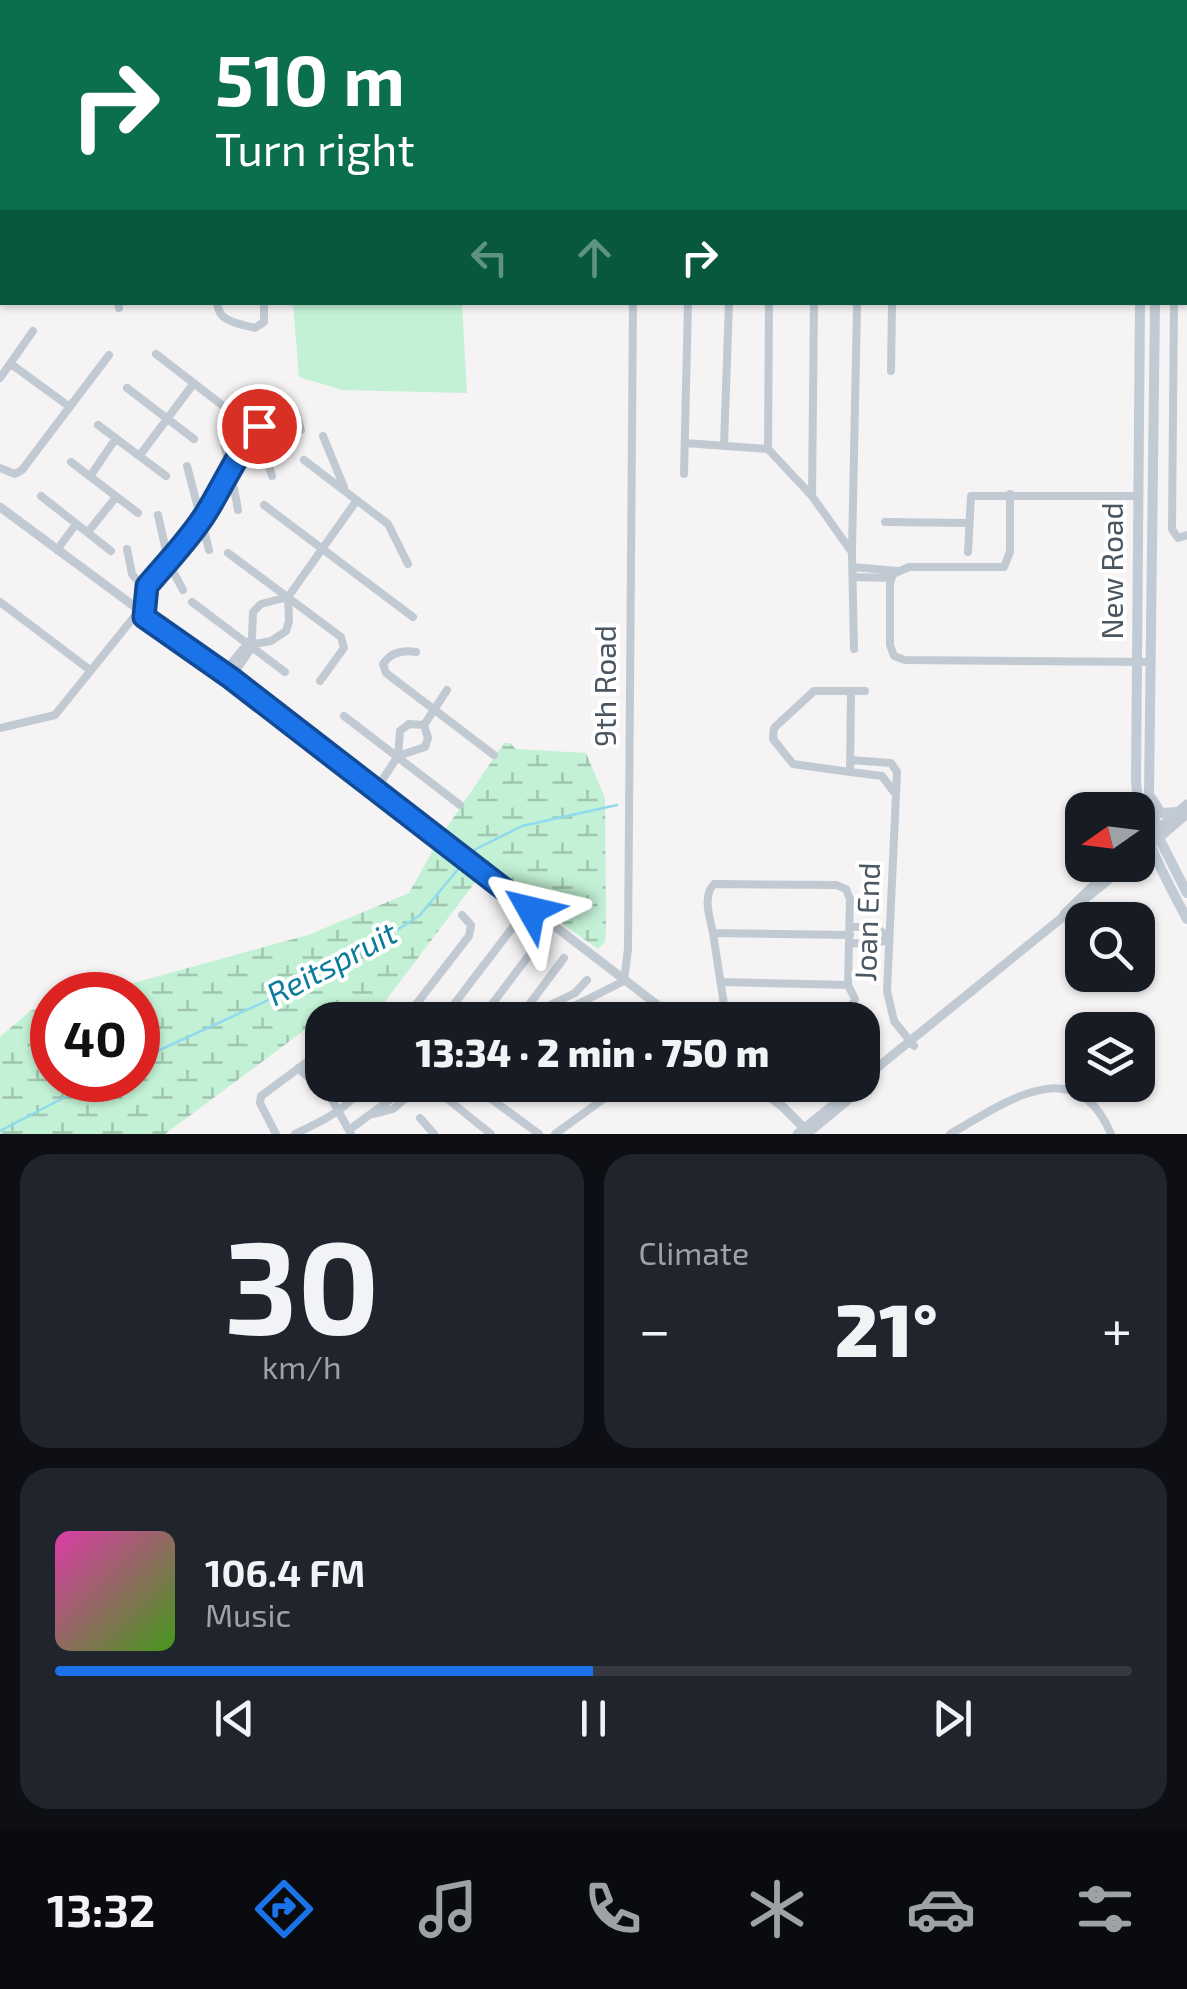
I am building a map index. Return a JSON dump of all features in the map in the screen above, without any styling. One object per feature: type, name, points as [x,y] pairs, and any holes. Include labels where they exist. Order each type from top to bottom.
[{"type":"main road","name":"New Road","points":[[1137,792],[1140,305]]},
{"type":"main road","name":"New Road","points":[[1148,792],[1155,305]]},
{"type":"main road","points":[[1138,662],[1145,652],[1146,596],[1152,567]]},
{"type":"main road","points":[[1155,804],[1162,813],[1184,810]]},
{"type":"main road","name":"New Road","points":[[1155,822],[1187,894]]},
{"type":"main road","name":"New Road","points":[[1155,863],[1187,920]]},
{"type":"street","points":[[217,305],[224,319],[256,328],[264,322],[264,305]]},
{"type":"street","name":"9th Road","points":[[624,981],[628,949],[633,305]]},
{"type":"street","points":[[684,474],[688,305]]},
{"type":"street","points":[[724,444],[729,305]]},
{"type":"street","points":[[768,449],[769,305]]},
{"type":"street","points":[[812,496],[814,305]]},
{"type":"street","points":[[891,371],[892,305]]},
{"type":"street","points":[[1174,305],[1172,529],[1178,538],[1187,535]]},
{"type":"street","points":[[854,649],[857,307]]},
{"type":"street","points":[[1174,326],[1187,326]]},
{"type":"street","points":[[0,378],[33,331]]},
{"type":"street","points":[[156,354],[222,404]]},
{"type":"street","points":[[1,471],[15,474],[22,470],[109,356]]},
{"type":"street","points":[[12,364],[70,406]]},
{"type":"street","points":[[140,455],[194,383]]},
{"type":"street","points":[[127,388],[194,439]]},
{"type":"street","points":[[254,405],[256,430],[272,476]]},
{"type":"street","points":[[0,728],[55,715],[141,614],[146,590],[200,522],[256,430],[280,412],[290,410],[296,412],[302,430]]},
{"type":"street","points":[[98,425],[166,476]]},
{"type":"street","points":[[222,435],[230,468]]},
{"type":"street","points":[[323,436],[346,491]]},
{"type":"street","points":[[91,475],[116,438]]},
{"type":"street","points":[[685,443],[768,449],[812,496],[852,552]]},
{"type":"street","points":[[304,460],[388,524],[408,564]]},
{"type":"street","points":[[71,462],[138,514]]},
{"type":"street","points":[[188,466],[209,550]]},
{"type":"street","points":[[222,481],[234,488],[238,510]]},
{"type":"street","points":[[853,572],[894,575],[908,567],[1004,566],[1010,552],[1010,494]]},
{"type":"street","points":[[40,496],[110,551]]},
{"type":"street","points":[[968,552],[970,496],[1139,496]]},
{"type":"street","points":[[88,532],[116,497]]},
{"type":"street","points":[[250,644],[278,638],[286,630],[288,597],[358,500]]},
{"type":"street","points":[[264,505],[413,617]]},
{"type":"street","points":[[0,507],[652,1002]]},
{"type":"street","points":[[158,515],[169,564],[183,590]]},
{"type":"street","points":[[885,522],[968,523]]},
{"type":"street","points":[[57,550],[76,524]]},
{"type":"street","points":[[126,549],[132,574],[146,590]]},
{"type":"street","points":[[228,553],[343,642],[340,655],[320,680]]},
{"type":"street","points":[[894,575],[890,645],[900,660],[1151,662]]},
{"type":"street","points":[[227,676],[250,644],[253,612],[262,604],[288,597]]},
{"type":"street","points":[[0,602],[90,670]]},
{"type":"street","points":[[192,602],[286,672]]},
{"type":"street","points":[[416,652],[398,652],[386,660],[384,668],[494,756]]},
{"type":"street","points":[[398,756],[424,747],[428,738],[424,725],[447,690]]},
{"type":"street","points":[[850,772],[851,691]]},
{"type":"street","points":[[866,692],[811,692],[772,733],[773,739],[796,765],[882,776]]},
{"type":"street","points":[[344,716],[460,805]]},
{"type":"street","points":[[375,791],[398,756],[400,731],[412,723],[424,725]]},
{"type":"street","points":[[851,760],[882,762],[896,768],[894,792]]},
{"type":"street","points":[[882,762],[882,776],[894,792]]},
{"type":"street","name":"Joan End","points":[[894,792],[889,1007],[894,1021],[912,1044]]},
{"type":"street","points":[[1155,836],[1184,810]]},
{"type":"street","points":[[807,1130],[1062,916],[1094,882]]},
{"type":"street","points":[[1062,916],[1107,882]]},
{"type":"street","points":[[724,1002],[708,891],[720,883],[842,886],[850,893],[848,985],[854,1002]]},
{"type":"street","points":[[418,1002],[469,936],[471,926],[462,916]]},
{"type":"street","points":[[456,1002],[516,922]]},
{"type":"street","points":[[713,934],[850,935],[876,927],[888,938],[877,944],[850,935]]},
{"type":"street","points":[[494,1002],[542,938]]},
{"type":"street","points":[[531,1002],[564,958]]},
{"type":"street","points":[[555,1002],[575,992],[587,980]]},
{"type":"street","points":[[586,1002],[624,981]]},
{"type":"street","points":[[721,982],[848,985]]},
{"type":"street","points":[[880,1068],[912,1044]]},
{"type":"street","points":[[276,1134],[260,1099],[305,1063]]},
{"type":"street","points":[[298,1068],[324,1089],[350,1132],[374,1114],[393,1109],[401,1102]]},
{"type":"street","points":[[950,1134],[1004,1103],[1066,1087],[1080,1092],[1112,1131]]},
{"type":"street","points":[[295,1134],[350,1102]]},
{"type":"street","points":[[374,1114],[385,1102]]},
{"type":"street","points":[[452,1102],[492,1134]]},
{"type":"street","points":[[495,1102],[538,1134]]},
{"type":"street","points":[[554,1134],[599,1102]]},
{"type":"street","points":[[773,1102],[807,1130]]},
{"type":"street","points":[[780,1102],[807,1130]]},
{"type":"street","points":[[807,1130],[839,1102]]},
{"type":"street","points":[[420,1118],[434,1134]]},
{"type":"green space","points":[[293,305],[462,305],[467,393],[342,390],[299,377]]},
{"type":"green space","name":"Reitspruit","points":[[504,743],[516,749],[586,753],[605,798],[605,942],[598,949],[485,869],[385,1002],[305,1002],[305,1030],[165,1134],[0,1134],[0,1037],[30,1011],[30,1102],[160,1102],[160,976],[308,935],[409,893],[441,836]]},
{"type":"waterway","name":"Reitspruit","points":[[469,856],[522,826],[617,805]]},
{"type":"waterway","name":"Reitspruit","points":[[160,1050],[344,965],[420,915],[464,862]]},
{"type":"waterway","name":"Reitspruit","points":[[0,1131],[56,1102]]},
{"type":"route","points":[[259,426],[242,447],[200,522],[169,564],[150,581],[144,617],[231,678],[531,910]]}]
